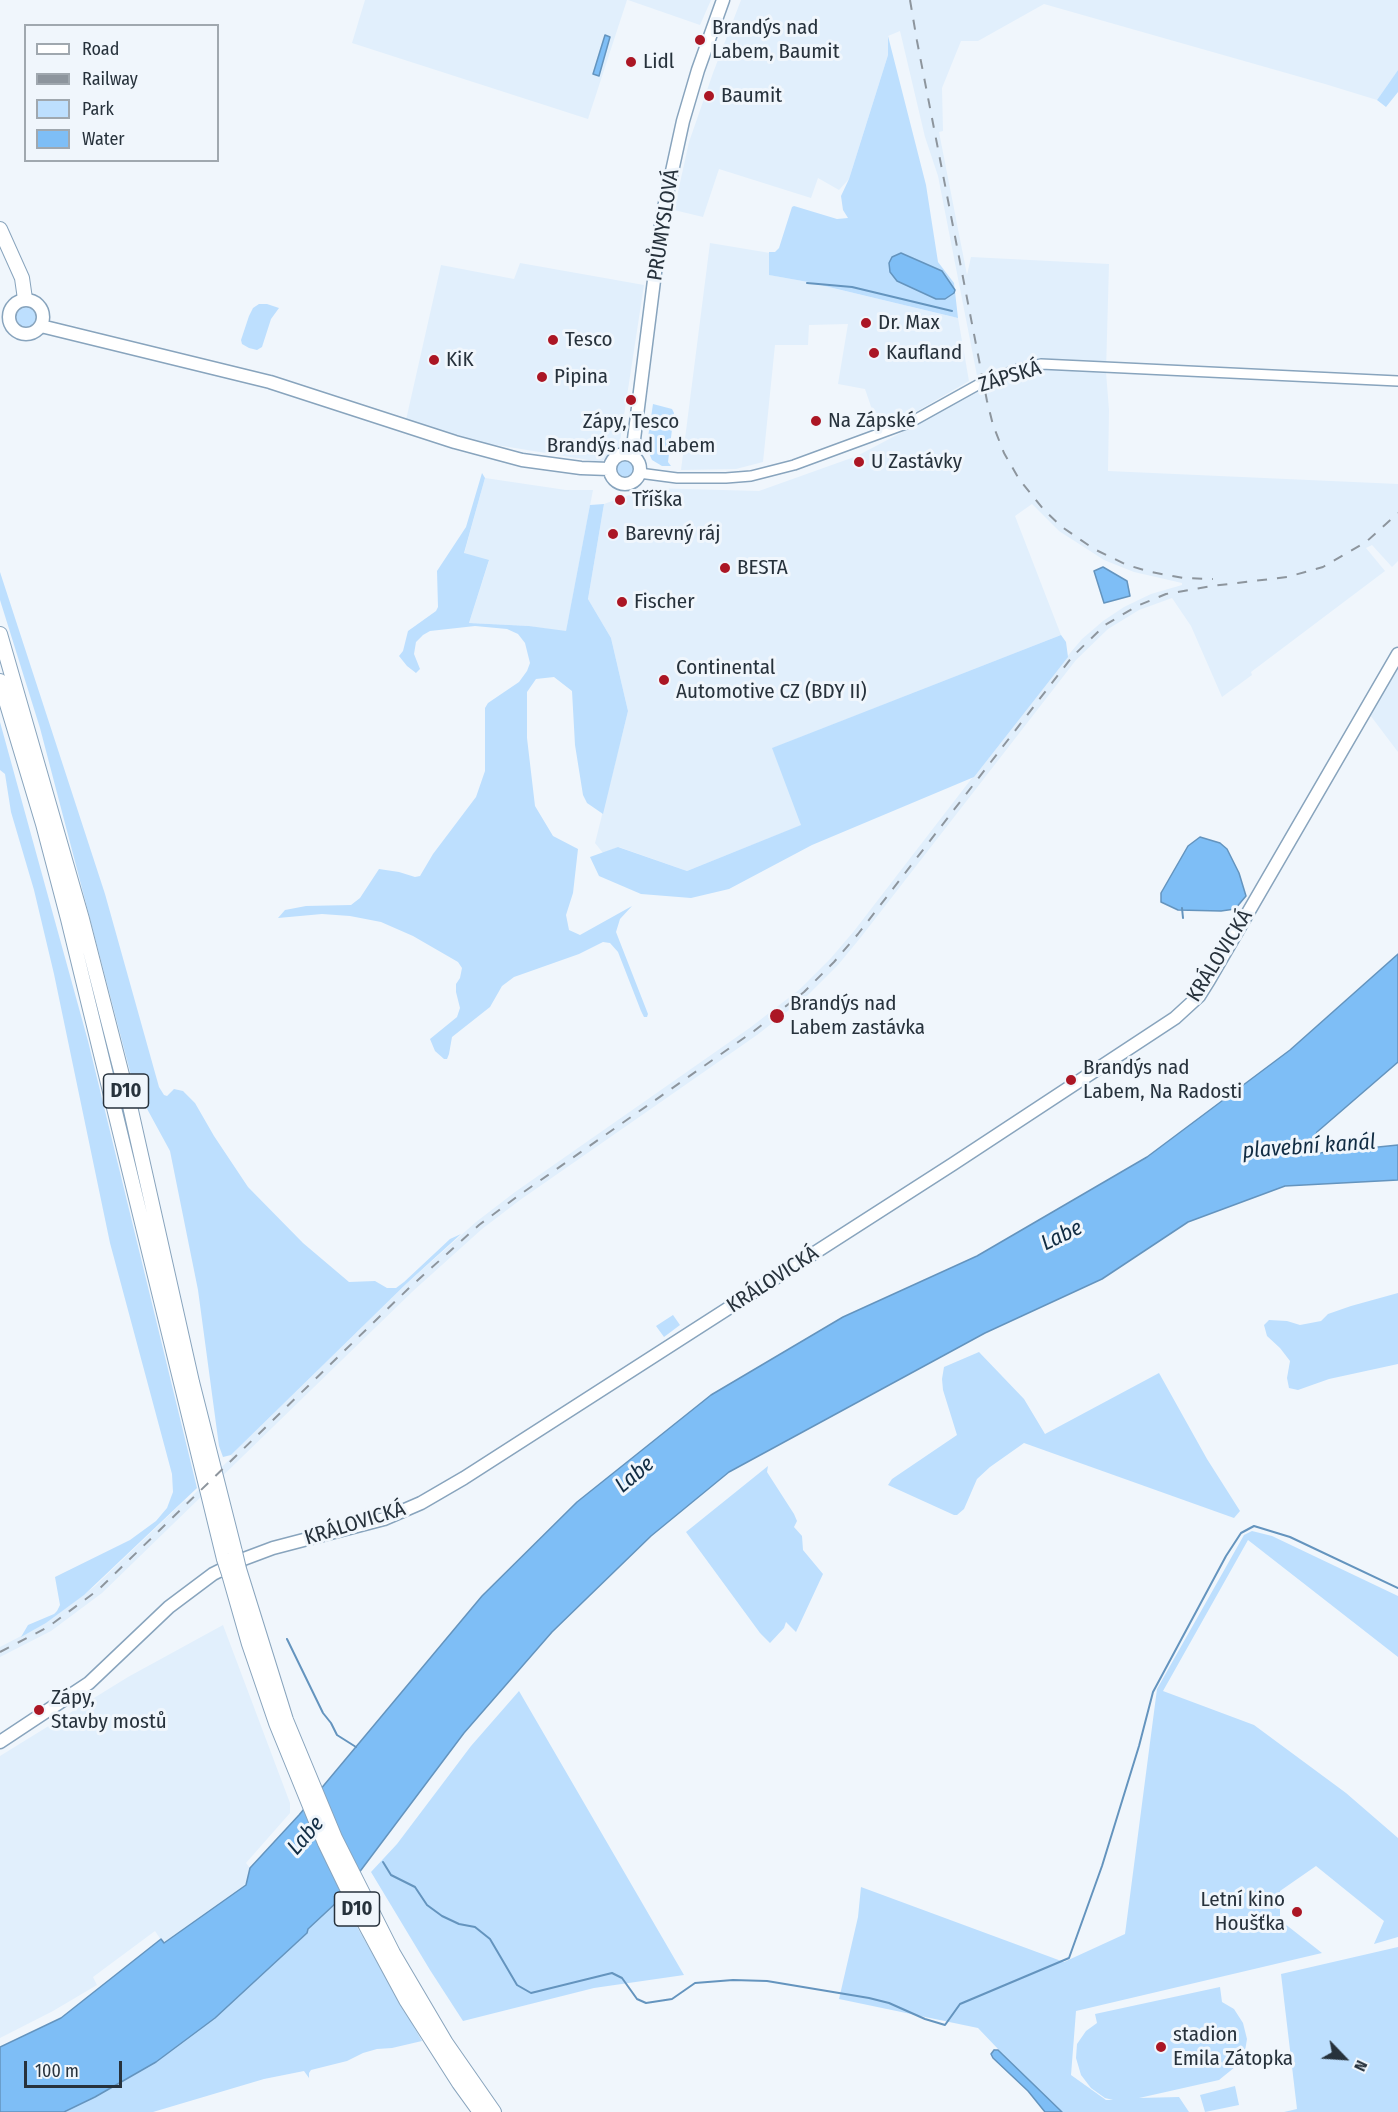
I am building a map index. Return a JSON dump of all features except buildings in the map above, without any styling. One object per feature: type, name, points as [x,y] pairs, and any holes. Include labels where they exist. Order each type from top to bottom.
[{"type":"highway","points":[[0,229],[22,278],[25,299]]},
{"type":"highway","name":"D10","points":[[0,634],[82,919],[130,1106],[230,1555]]},
{"type":"highway","name":"D10","points":[[0,681],[43,824],[68,919],[234,1571],[249,1644],[294,1756],[325,1843],[358,1911],[401,1991],[494,2112]]},
{"type":"highway","name":"D10","points":[[443,2048],[480,2112]]},
{"type":"main road","name":"PRŮMYSLOVÁ","points":[[632,455],[664,206],[683,121],[723,0]]},
{"type":"main road","points":[[25,299],[40,305],[44,316],[41,326],[32,333],[21,334],[4,317],[13,305],[25,299]]},
{"type":"main road","points":[[41,326],[270,382],[455,442],[522,460],[581,468],[609,469]]},
{"type":"main road","points":[[624,453],[632,455],[639,463],[639,473],[634,481],[623,484],[614,480],[609,469],[610,463],[616,456],[624,453]]},
{"type":"main road","name":"KRÁLOVICKÁ","points":[[0,1742],[89,1683],[169,1607],[213,1574],[273,1548],[384,1519],[421,1503],[464,1478],[943,1170],[1175,1018],[1199,996],[1209,980],[1398,654]]},
{"type":"street","name":"ZÁPSKÁ","points":[[639,473],[677,478],[726,478],[751,476],[794,465],[911,422],[989,380],[1018,369],[1041,364],[1398,381]]},
{"type":"shaded area","points":[[365,0],[627,0],[588,119],[352,43]]},
{"type":"shaded area","points":[[628,0],[711,0],[700,25]]},
{"type":"shaded area","points":[[741,0],[1398,0],[1398,70],[1377,100],[1044,4],[978,41],[961,41],[942,88],[943,131],[939,132],[967,275],[971,257],[1109,264],[1106,372],[1109,410],[1108,471],[1398,484],[1398,561],[1392,567],[1372,545],[1366,548],[1385,571],[1251,672],[1252,675],[1222,697],[1191,626],[1172,598],[1139,610],[1108,629],[1076,660],[861,937],[838,965],[807,996],[757,1035],[482,1229],[413,1291],[102,1593],[51,1631],[0,1657],[0,1647],[46,1623],[95,1586],[185,1500],[187,1501],[406,1284],[476,1222],[515,1192],[751,1027],[800,989],[854,931],[1053,673],[1082,639],[1124,607],[1151,594],[1182,585],[1182,583],[1134,572],[1104,560],[1059,531],[1032,504],[1015,516],[1061,635],[773,748],[802,825],[687,871],[619,847],[603,853],[595,843],[628,711],[611,638],[588,599],[604,504],[649,488],[759,491],[857,456],[980,391],[938,176],[925,137],[900,31],[888,36],[888,55],[849,179],[839,190],[818,178],[811,198],[719,169],[703,217],[674,210],[689,142]]},
{"type":"shaded area","points":[[710,243],[770,253],[770,275],[958,318],[969,381],[919,410],[878,427],[865,389],[838,384],[848,324],[809,325],[808,345],[775,345],[763,462],[736,469],[681,470]]},
{"type":"shaded area","points":[[520,263],[644,285],[619,448],[601,462],[484,443],[406,420],[441,265],[514,279]]},
{"type":"shaded area","points":[[485,478],[566,490],[593,490],[566,632],[529,626],[469,623],[489,561],[464,554]]},
{"type":"shaded area","points":[[1398,667],[1398,752],[1370,715]]},
{"type":"shaded area","points":[[223,1625],[290,1803],[290,1813],[246,1863],[250,1868],[247,1885],[163,1943],[155,1931],[93,1977],[97,1985],[0,2038],[0,1756],[128,1677]]},
{"type":"green space","points":[[888,36],[926,185],[938,262],[954,283],[958,318],[808,282],[769,275],[769,252],[775,252],[779,248],[792,207],[837,219],[848,218],[843,210],[841,196],[849,179],[888,55]]},
{"type":"green space","points":[[1398,70],[1398,92],[1386,107],[1377,100]]},
{"type":"green space","points":[[26,303],[35,307],[39,316],[35,325],[26,329],[17,325],[13,316],[17,307]]},
{"type":"green space","points":[[259,304],[279,308],[271,319],[262,347],[257,350],[242,344],[241,340],[253,308]]},
{"type":"green space","points":[[653,404],[672,409],[674,413],[668,462],[671,466],[662,466],[652,460],[648,451]]},
{"type":"green space","points":[[621,458],[629,458],[636,465],[636,473],[629,480],[621,480],[614,473],[614,465]]},
{"type":"green space","points":[[482,473],[485,478],[464,553],[489,560],[469,623],[529,626],[566,631],[590,505],[604,504],[588,599],[611,638],[628,711],[603,814],[587,803],[583,795],[575,745],[572,691],[554,677],[536,679],[527,692],[527,738],[535,806],[553,836],[578,849],[573,893],[566,915],[569,930],[580,935],[632,906],[620,919],[616,932],[648,1014],[644,1017],[618,952],[610,943],[603,942],[579,954],[514,977],[502,986],[490,1007],[452,1037],[449,1054],[447,1059],[444,1059],[435,1051],[430,1039],[457,1017],[460,1008],[456,984],[462,968],[458,962],[413,936],[381,922],[322,914],[278,918],[285,910],[306,906],[351,905],[360,898],[379,869],[415,877],[420,876],[433,854],[476,797],[485,771],[485,708],[488,703],[519,682],[527,671],[530,663],[525,643],[518,634],[507,629],[475,626],[430,631],[423,635],[416,642],[414,654],[420,669],[416,673],[399,656],[403,651],[408,631],[436,611],[438,607],[437,571],[466,527]]},
{"type":"green space","points":[[0,572],[105,894],[159,1087],[164,1095],[167,1096],[174,1089],[183,1091],[195,1103],[248,1187],[303,1243],[349,1282],[375,1281],[387,1288],[396,1288],[450,1239],[461,1234],[406,1284],[231,1455],[223,1457],[219,1446],[198,1290],[170,1151],[133,1083],[40,728],[0,600]]},
{"type":"green space","points":[[1061,635],[1066,642],[1068,657],[974,777],[812,845],[729,889],[691,898],[641,894],[599,876],[590,857],[618,847],[687,871],[801,825],[772,748]]},
{"type":"green space","points":[[0,722],[88,1041],[197,1488],[84,1595],[46,1623],[21,1637],[28,1625],[57,1611],[60,1605],[55,1577],[130,1540],[156,1521],[167,1508],[173,1492],[172,1474],[110,1243],[54,974],[34,890],[11,812],[5,774],[0,770]]},
{"type":"green space","points":[[1398,1293],[1398,1364],[1329,1379],[1298,1390],[1289,1388],[1287,1378],[1290,1361],[1267,1336],[1264,1325],[1269,1320],[1287,1321],[1300,1325],[1321,1321],[1328,1314]]},
{"type":"green space","points":[[673,1315],[680,1325],[664,1337],[656,1326]]},
{"type":"green space","points":[[979,1352],[1024,1399],[1045,1434],[1159,1373],[1207,1459],[1240,1511],[1234,1518],[1024,1443],[977,1479],[964,1509],[957,1515],[888,1485],[892,1479],[957,1435],[943,1390],[944,1367]]},
{"type":"green space","points":[[768,1466],[767,1472],[797,1521],[794,1527],[802,1536],[803,1550],[823,1574],[796,1632],[786,1622],[784,1628],[770,1643],[760,1633],[686,1532]]},
{"type":"green space","points":[[1252,1531],[1272,1536],[1398,1596],[1398,1657],[1248,1540],[1163,1691],[1254,1725],[1346,1793],[1398,1838],[1398,1937],[1374,1944],[1384,1921],[1316,1866],[1280,1891],[1280,1920],[1322,1953],[1076,2011],[1071,2075],[1106,2100],[1113,2100],[1105,2098],[1091,2088],[1081,2075],[1076,2058],[1077,2044],[1086,2031],[1097,2023],[1095,2014],[1220,1987],[1222,2002],[1234,2009],[1243,2023],[1247,2039],[1245,2051],[1235,2067],[1219,2080],[1139,2098],[1179,2097],[1189,2112],[1058,2112],[978,2028],[839,1999],[858,1917],[861,1887],[1064,1962],[1125,1934],[1157,1689],[1244,1535]]},
{"type":"green space","points":[[519,1691],[684,1975],[594,1988],[463,2021],[371,1872],[397,1844],[471,1746]]},
{"type":"green space","points":[[337,1902],[348,1911],[422,2041],[377,2049],[347,2061],[311,2070],[309,2078],[304,2071],[264,2079],[153,2112],[64,2112],[156,2062],[215,2018]]},
{"type":"green space","points":[[1398,1947],[1398,2112],[1284,2112],[1297,2109],[1281,1974]]},
{"type":"green space","points":[[1235,2086],[1239,2105],[1205,2112],[1200,2095]]},
{"type":"water","points":[[605,35],[610,37],[599,76],[593,74]]},
{"type":"water","points":[[901,253],[942,271],[955,290],[954,293],[945,299],[936,299],[897,281],[890,272],[889,263],[892,257]]},
{"type":"water","points":[[1103,567],[1127,581],[1130,596],[1104,603],[1094,571]]},
{"type":"water","points":[[1200,837],[1220,843],[1227,849],[1239,873],[1246,896],[1235,909],[1178,910],[1161,902],[1161,893],[1188,846]]},
{"type":"water","points":[[1398,954],[1398,1062],[1317,1132],[1312,1145],[1319,1153],[1398,1145],[1398,1180],[1285,1186],[1188,1222],[1102,1279],[985,1333],[729,1472],[651,1536],[552,1632],[464,1733],[337,1902],[215,2018],[156,2062],[64,2112],[0,2112],[0,2047],[61,2018],[161,1939],[164,1943],[246,1885],[250,1868],[299,1815],[482,1596],[577,1502],[711,1395],[843,1317],[977,1256],[1147,1157],[1290,1050]]},
{"type":"water","points":[[994,2050],[998,2050],[1062,2112],[1045,2112],[1028,2091],[993,2058],[991,2054]]},
{"type":"waterway","points":[[807,283],[852,287],[952,311]]},
{"type":"waterway","points":[[1182,908],[1183,918]]},
{"type":"waterway","points":[[383,1862],[391,1875],[415,1887],[427,1905],[442,1916],[459,1924],[475,1927],[490,1939],[517,1985],[531,1993],[612,1973],[622,1978],[637,1999],[646,2003],[672,1999],[695,1983],[733,1980],[767,1981],[869,1998],[889,2003],[945,2025],[960,2004],[1069,1958],[1102,1866],[1153,1692],[1226,1556],[1241,1533],[1254,1526],[1290,1537],[1398,1588]]},
{"type":"waterway","points":[[287,1639],[323,1713],[337,1735],[356,1747]]},
{"type":"railway","points":[[910,0],[987,401],[1004,453],[1019,479],[1044,510],[1062,527],[1094,549],[1127,565],[1151,572],[1183,578],[1213,579]]},
{"type":"railway","points":[[0,1652],[48,1627],[98,1590],[409,1288],[479,1225],[754,1031],[804,992],[858,934],[1072,657],[1105,625],[1137,606],[1166,594],[1287,577],[1323,567],[1366,542],[1398,513]]},
{"type":"place","name":"Brandýs nad Labem, Baumit","points":[[700,40]]},
{"type":"place","name":"Lidl","points":[[631,62]]},
{"type":"place","name":"Baumit","points":[[709,96]]},
{"type":"place","name":"Dr. Max","points":[[866,323]]},
{"type":"place","name":"Tesco","points":[[553,340]]},
{"type":"place","name":"Kaufland","points":[[874,353]]},
{"type":"place","name":"KiK","points":[[434,360]]},
{"type":"place","name":"Pipina","points":[[542,377]]},
{"type":"place","name":"Zápy, Tesco Brandýs nad Labem","points":[[631,400]]},
{"type":"place","name":"Na Zápské","points":[[816,421]]},
{"type":"place","name":"U Zastávky","points":[[859,462]]},
{"type":"place","name":"Tříška","points":[[620,500]]},
{"type":"place","name":"Barevný ráj","points":[[613,534]]},
{"type":"place","name":"BESTA","points":[[725,568]]},
{"type":"place","name":"Fischer","points":[[622,602]]},
{"type":"place","name":"Continental Automotive CZ (BDY II)","points":[[664,680]]},
{"type":"place","name":"Brandýs nad Labem zastávka","points":[[777,1016]]},
{"type":"place","name":"Brandýs nad Labem, Na Radosti","points":[[1071,1080]]},
{"type":"place","name":"Zápy, Stavby mostů","points":[[39,1710]]},
{"type":"place","name":"Letní kino Houšťka","points":[[1297,1912]]},
{"type":"place","name":"stadion Emila Zátopka","points":[[1161,2047]]},
{"type":"water label","name":"plavební kanál","points":[[1309,1147]]},
{"type":"water label","name":"Labe","points":[[1062,1236]]},
{"type":"water label","name":"Labe","points":[[635,1475]]},
{"type":"water label","name":"Labe","points":[[306,1836]]}]
